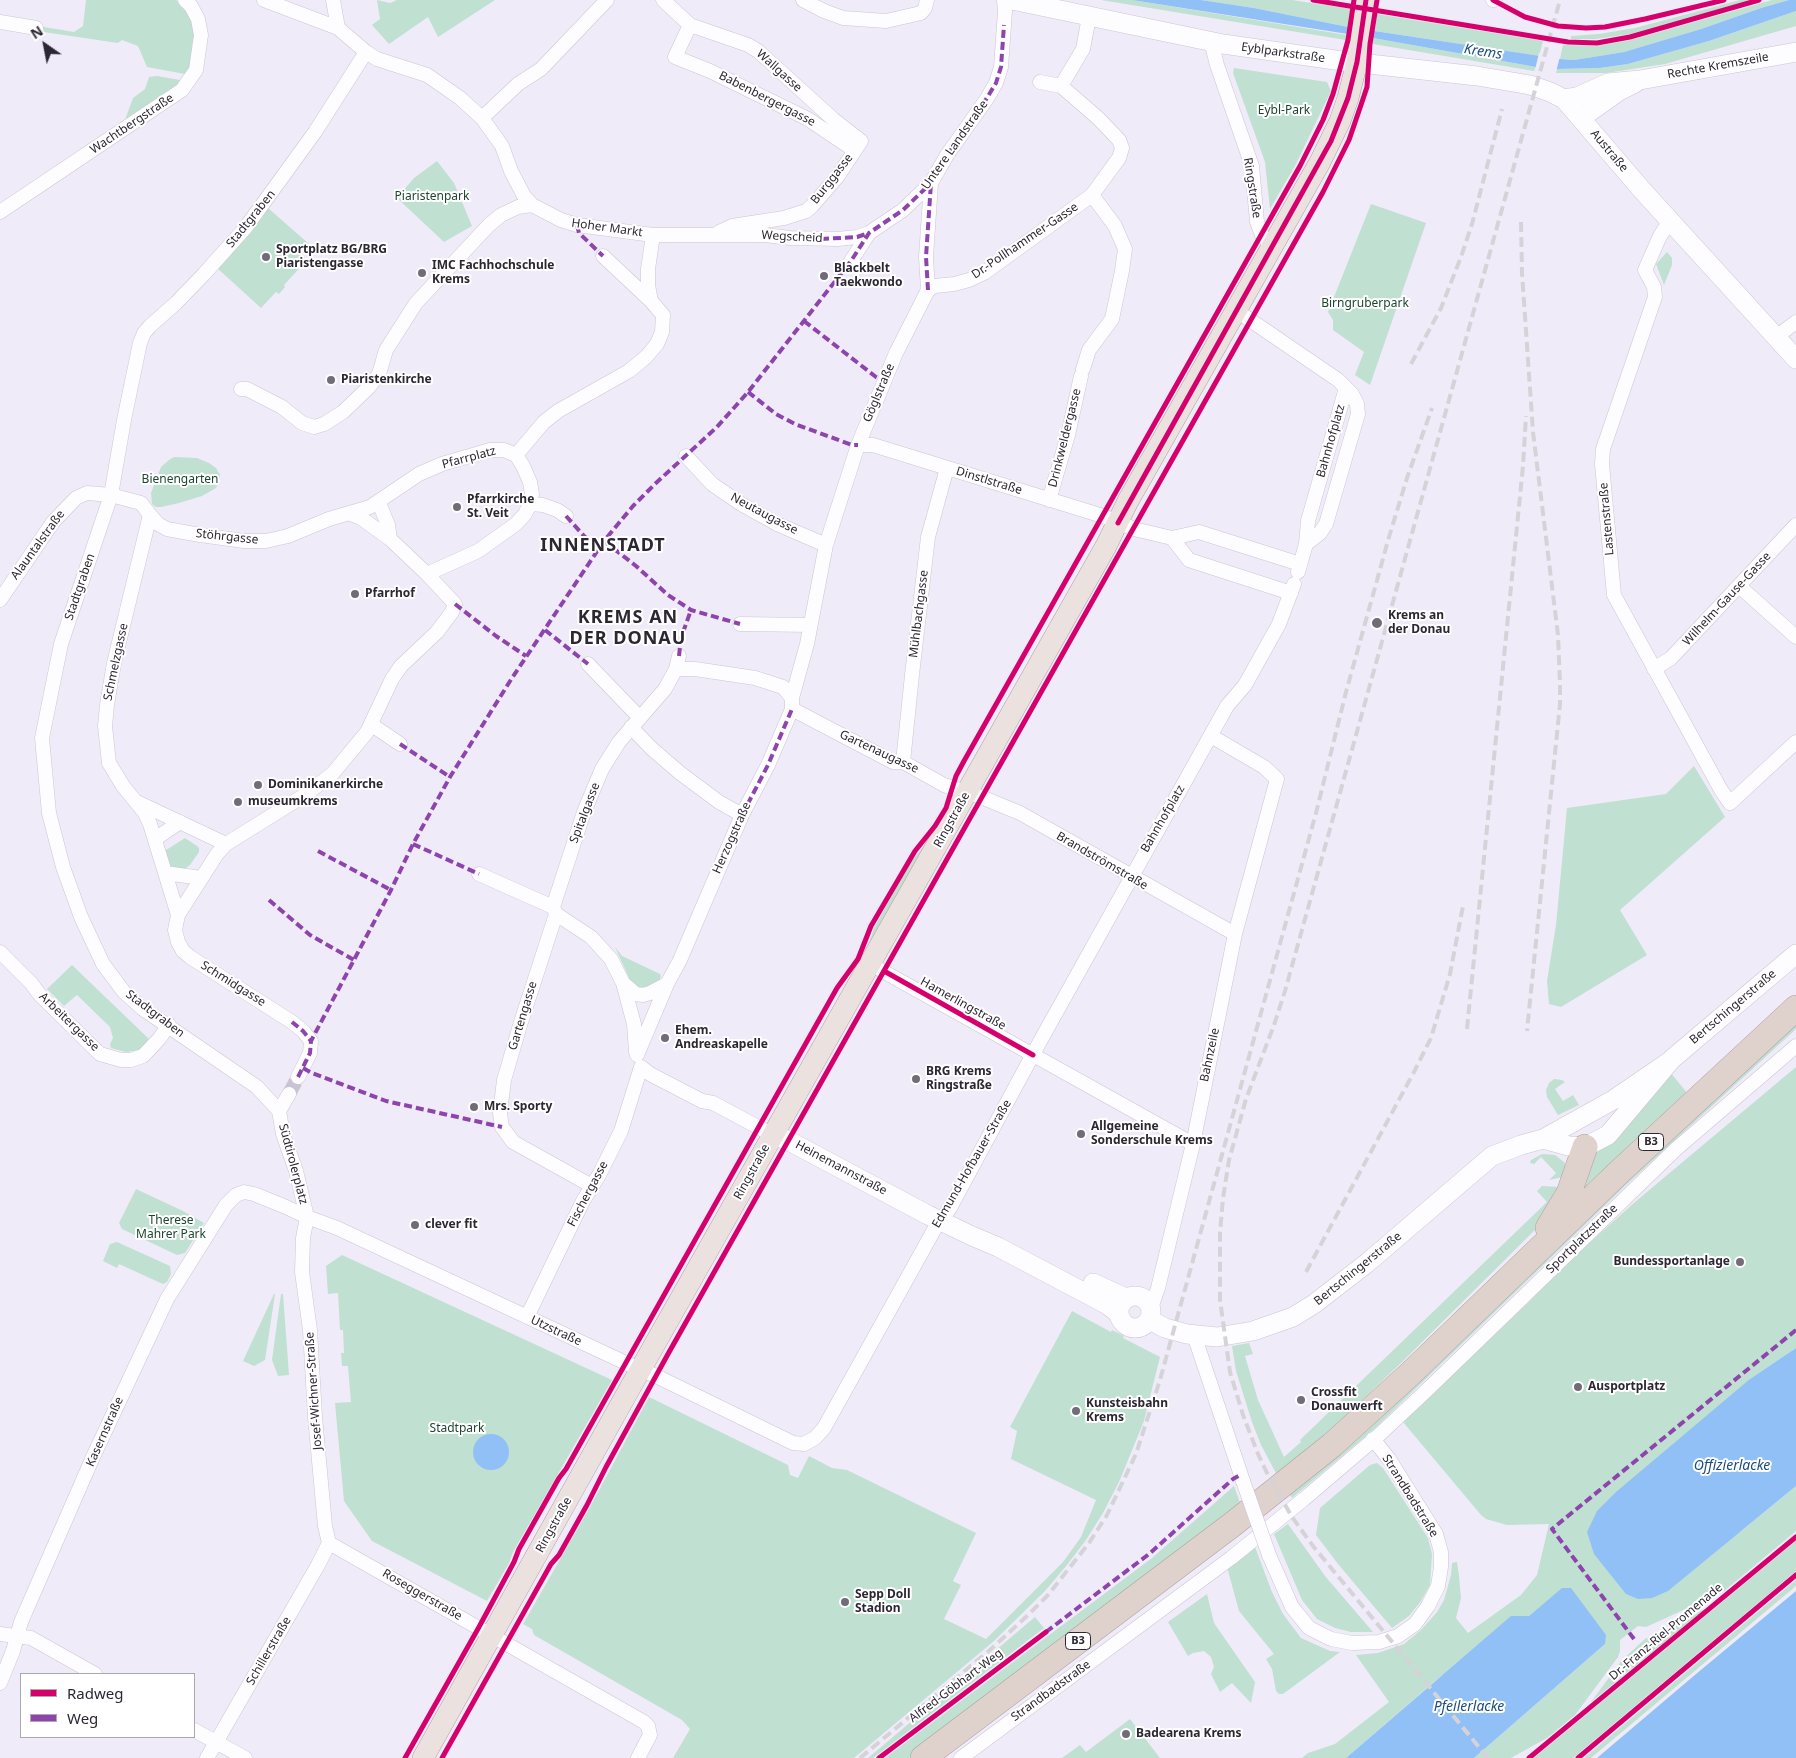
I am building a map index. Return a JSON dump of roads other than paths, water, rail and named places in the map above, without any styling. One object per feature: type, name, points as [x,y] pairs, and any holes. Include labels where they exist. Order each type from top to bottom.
[{"type":"highway","name":"B3","points":[[923,1758],[1302,1470],[1390,1393],[1694,1101],[1796,1008]]},
{"type":"highway","points":[[1527,1261],[1569,1193],[1585,1147]]},
{"type":"main road","points":[[1272,248],[1320,162],[1340,121],[1348,98],[1358,52],[1366,0]]},
{"type":"main road","name":"Ringstraße","points":[[423,1758],[773,1135],[877,967],[967,792],[1102,555],[1128,502],[1272,248]]},
{"type":"street","name":"Wachtbergstraße","points":[[0,212],[182,90],[196,70],[201,34],[198,19],[191,6],[185,0]]},
{"type":"street","points":[[264,0],[338,28],[377,59],[427,76],[460,98],[482,118],[502,146],[517,185],[532,205]]},
{"type":"street","points":[[333,0],[338,28]]},
{"type":"street","points":[[482,118],[518,84],[541,69],[607,0]]},
{"type":"street","name":"Wallgasse","points":[[663,0],[690,25],[748,45],[758,51],[834,120],[858,146]]},
{"type":"street","points":[[803,0],[824,11],[844,18],[886,20],[921,13],[925,8],[927,0]]},
{"type":"street","name":"Untere Landstraße","points":[[851,261],[869,233],[903,210],[931,183],[947,155],[974,119],[996,83],[1001,67],[1004,0]]},
{"type":"street","points":[[1012,0],[1210,41]]},
{"type":"street","points":[[1040,82],[1061,86],[1082,49],[1089,17]]},
{"type":"street","points":[[0,22],[36,28]]},
{"type":"street","name":"Babenbergergasse","points":[[690,25],[675,57],[710,71],[858,146]]},
{"type":"street","name":"Eyblparkstraße","points":[[1210,41],[1358,52]]},
{"type":"street","name":"Ringstraße","points":[[1210,41],[1216,65],[1252,166],[1257,222],[1262,235],[1272,248]]},
{"type":"street","name":"Stadtgraben","points":[[279,1111],[257,1087],[144,1009],[124,992],[103,964],[81,917],[63,867],[54,834],[46,788],[42,738],[61,644],[111,494],[124,420],[144,333],[204,274],[246,227],[315,132],[366,52]]},
{"type":"street","name":"Austraße","points":[[1358,52],[1438,71],[1530,85],[1564,99],[1670,221],[1796,359]]},
{"type":"street","name":"Rechte Kremszeile","points":[[1564,99],[1577,97],[1608,83],[1640,80],[1796,52]]},
{"type":"street","name":"Rechte Kremszeile","points":[[1581,118],[1619,91],[1640,80]]},
{"type":"street","name":"Dr.-Pollhammer-Gasse","points":[[928,290],[935,286],[969,280],[984,273],[1092,196],[1119,158],[1122,148],[1119,140],[1098,118],[1061,86]]},
{"type":"street","name":"Burggasse","points":[[714,235],[723,228],[784,218],[806,211],[829,186],[858,146]]},
{"type":"street","points":[[928,290],[926,257],[931,183]]},
{"type":"street","name":"Drinkweldergasse","points":[[1049,500],[1068,435],[1089,350],[1112,319],[1122,272],[1125,250],[1115,226],[1092,196]]},
{"type":"street","points":[[241,389],[247,389],[282,407],[302,423],[314,427],[324,424],[343,412],[359,398],[379,374],[386,350],[416,303],[489,225],[501,215],[518,207],[532,205]]},
{"type":"street","name":"Hoher Markt","points":[[532,205],[561,220],[577,225],[653,234],[714,235]]},
{"type":"street","name":"Lastenstraße","points":[[1670,221],[1660,236],[1646,270],[1654,287],[1655,297],[1603,449],[1602,464],[1614,595],[1721,790],[1730,803],[1796,742]]},
{"type":"street","name":"Wegscheid","points":[[714,235],[765,235],[790,238],[838,239],[857,237],[869,233]]},
{"type":"street","name":"Hoher Markt","points":[[650,301],[648,269],[653,234]]},
{"type":"street","points":[[516,456],[544,422],[572,402],[630,371],[657,344],[662,332],[662,314],[604,256]]},
{"type":"street","name":"Göglstraße","points":[[810,625],[826,545],[858,445],[896,353],[928,290]]},
{"type":"street","name":"Bahnhofplatz","points":[[1131,877],[1227,706],[1245,685],[1278,624],[1296,579],[1306,544],[1308,521],[1346,388],[1338,380],[1237,311]]},
{"type":"street","points":[[1776,337],[1796,322]]},
{"type":"street","name":"Dinstlstraße","points":[[858,445],[873,446],[947,468],[1118,523]]},
{"type":"street","name":"Pfarrplatz","points":[[351,514],[379,503],[419,474],[459,458],[490,450],[504,450],[516,456],[530,482],[532,494],[530,504]]},
{"type":"street","name":"Neutaugasse","points":[[686,456],[712,484],[741,504],[777,524],[826,545]]},
{"type":"street","name":"Mühlbachgasse","points":[[903,762],[928,537],[947,468]]},
{"type":"street","name":"Alauntalstraße","points":[[0,600],[41,538],[65,508],[76,498],[87,493],[111,494]]},
{"type":"street","name":"Stöhrgasse","points":[[111,494],[141,503],[158,524],[167,529],[244,540],[266,541],[288,536],[329,519],[351,514]]},
{"type":"street","points":[[379,503],[388,525],[390,539]]},
{"type":"street","points":[[427,574],[478,551],[516,524],[525,514],[530,504],[543,505],[557,510],[566,516]]},
{"type":"street","points":[[178,915],[217,854],[226,844],[308,793],[333,773],[357,746],[372,725],[392,679],[401,666],[437,632],[452,612],[455,604],[427,574],[390,539],[361,518],[351,514]]},
{"type":"street","name":"Schmelzgasse","points":[[137,802],[122,786],[109,763],[105,726],[114,663],[150,515]]},
{"type":"street","points":[[1118,523],[1172,538],[1199,532],[1296,579]]},
{"type":"street","name":"Wilhelm-Gause-Gasse","points":[[1654,669],[1671,658],[1796,525]]},
{"type":"street","points":[[1172,538],[1189,560],[1296,579]]},
{"type":"street","points":[[1739,586],[1796,637]]},
{"type":"street","points":[[740,624],[810,625]]},
{"type":"street","name":"Herzogstraße","points":[[667,984],[676,968],[742,815],[768,765],[792,704],[810,625]]},
{"type":"street","name":"Gartenaugasse","points":[[678,663],[695,670],[772,682],[783,687],[792,704],[881,756],[894,762],[903,762],[944,785],[967,792]]},
{"type":"street","name":"Spitalgasse","points":[[554,911],[574,840],[602,769],[619,742],[664,689],[678,663]]},
{"type":"street","points":[[588,664],[636,722],[651,748],[680,773],[719,802],[742,815]]},
{"type":"street","points":[[372,725],[400,744]]},
{"type":"street","name":"Bahnzeile","points":[[1151,1314],[1193,1144],[1235,934],[1277,779],[1264,767],[1211,736]]},
{"type":"street","name":"Brandströmstraße","points":[[967,792],[1020,814],[1235,934]]},
{"type":"street","points":[[137,802],[226,844]]},
{"type":"street","points":[[137,802],[145,813],[155,840],[178,915]]},
{"type":"street","points":[[155,840],[180,822]]},
{"type":"street","points":[[165,873],[201,878]]},
{"type":"street","points":[[479,874],[554,911],[601,947],[611,959],[623,983],[634,1024],[639,1061]]},
{"type":"street","name":"Edmund-Hofbauer-Straße","points":[[804,1444],[815,1438],[824,1428],[950,1208],[1131,877]]},
{"type":"street","name":"Gartengasse","points":[[554,911],[508,1063],[500,1113],[502,1127],[513,1142],[592,1186]]},
{"type":"street","name":"Schmidgasse","points":[[178,915],[175,930],[183,951],[292,1022],[311,1042],[310,1053],[298,1077]]},
{"type":"street","name":"Arbeitergasse","points":[[0,952],[100,1054],[121,1060],[132,1060],[143,1056],[160,1039],[168,1025]]},
{"type":"street","name":"Bertschingerstraße","points":[[1151,1314],[1165,1328],[1194,1335],[1217,1337],[1243,1333],[1273,1325],[1293,1317],[1314,1304],[1367,1263],[1492,1156],[1521,1144],[1543,1140],[1627,1091],[1670,1061],[1796,954]]},
{"type":"street","name":"Hamerlingstraße","points":[[877,967],[1193,1144]]},
{"type":"street","points":[[623,983],[636,994],[643,995],[667,984]]},
{"type":"street","name":"Fischergasse","points":[[527,1317],[583,1201],[599,1176],[621,1131],[639,1061],[667,984]]},
{"type":"street","name":"Sportplatzstraße","points":[[1373,1440],[1676,1149],[1796,1046]]},
{"type":"street","name":"Heinemannstraße","points":[[639,1061],[650,1074],[702,1101],[713,1103],[773,1135],[789,1141],[941,1221],[960,1229],[1012,1242],[1112,1293],[1122,1305]]},
{"type":"street","name":"Bertschingerstraße","points":[[1543,1140],[1569,1146],[1585,1147],[1599,1140],[1614,1128],[1670,1061]]},
{"type":"street","name":"Bertschingerstraße","points":[[1585,1147],[1596,1128],[1627,1091]]},
{"type":"street","points":[[279,1111],[289,1094]]},
{"type":"street","name":"Südtirolerplatz","points":[[279,1111],[307,1217],[303,1238]]},
{"type":"street","name":"Südtirolerplatz","points":[[236,1195],[244,1192],[254,1194],[307,1217]]},
{"type":"street","name":"Kasernstraße","points":[[0,1683],[21,1622],[90,1465],[167,1299],[226,1205],[236,1195]]},
{"type":"street","name":"Utzstraße","points":[[307,1217],[337,1228],[793,1443],[804,1444]]},
{"type":"street","name":"Josef-Wichner-Straße","points":[[303,1238],[302,1272],[310,1330],[315,1417],[325,1526],[329,1543]]},
{"type":"street","points":[[1134,1296],[1148,1301],[1151,1314],[1141,1328],[1129,1328],[1120,1319],[1122,1305],[1134,1296]]},
{"type":"street","name":"Strandbadstraße","points":[[961,1758],[1230,1558],[1304,1499],[1373,1440],[1389,1459],[1436,1534],[1441,1552],[1442,1567],[1438,1586],[1428,1606],[1415,1624],[1398,1636],[1379,1642],[1352,1643],[1331,1639],[1309,1628],[1292,1607],[1269,1555],[1242,1481],[1194,1335]]},
{"type":"street","name":"Roseggerstraße","points":[[329,1543],[644,1722],[648,1726],[650,1735],[640,1754]]},
{"type":"street","name":"Schillerstraße","points":[[207,1758],[329,1543]]},
{"type":"street","points":[[0,1634],[30,1638],[93,1673]]},
{"type":"street","points":[[195,1731],[245,1758]]},
{"type":"water","name":"Krems","points":[[1132,0],[1201,0],[1254,8],[1348,27],[1574,60],[1624,52],[1789,0],[1796,0],[1796,11],[1709,41],[1628,64],[1600,68],[1557,69]]},
{"type":"water","name":"Offizierlacke","points":[[1796,1348],[1796,1486],[1668,1591],[1652,1598],[1638,1599],[1626,1594],[1594,1554],[1587,1532],[1597,1511],[1616,1492],[1750,1379]]},
{"type":"water","points":[[491,1434],[498,1435],[504,1439],[508,1445],[508,1459],[504,1465],[498,1469],[491,1470],[484,1469],[478,1465],[474,1459],[473,1452],[474,1445],[478,1439],[484,1435]]},
{"type":"water","name":"Pfeilerlacke","points":[[1562,1588],[1571,1588],[1606,1635],[1605,1644],[1474,1758],[1346,1758],[1511,1616],[1529,1616]]},
{"type":"water","points":[[1796,1591],[1796,1758],[1597,1758],[1696,1674]]},
{"type":"tunnel","points":[[289,1094],[298,1077]]},
{"type":"railway","points":[[1488,1758],[1313,1546],[1292,1517],[1267,1473],[1243,1415],[1230,1372],[1220,1300],[1220,1233],[1229,1160],[1246,1099],[1285,991],[1560,0]]},
{"type":"railway","points":[[1411,364],[1441,308],[1461,257],[1472,224],[1502,109]]},
{"type":"railway","points":[[1521,222],[1522,273],[1533,432],[1558,635],[1560,684],[1560,704],[1527,1031]]},
{"type":"railway","points":[[860,1758],[990,1650],[1048,1595],[1089,1543],[1107,1515],[1136,1454],[1160,1380],[1316,813],[1346,692],[1389,537],[1407,478],[1432,408]]},
{"type":"railway","points":[[1467,1029],[1523,466],[1526,416]]},
{"type":"railway","points":[[1306,1272],[1431,1038],[1450,974],[1463,906]]},
{"type":"place","name":"Sportplatz BG/BRG Piaristengasse","points":[[266,257]]},
{"type":"place","name":"IMC Fachhochschule Krems","points":[[422,273]]},
{"type":"place","name":"Blackbelt Taekwondo","points":[[824,276]]},
{"type":"place","name":"Piaristenkirche","points":[[331,380]]},
{"type":"place","name":"Pfarrkirche St. Veit","points":[[457,507]]},
{"type":"place","name":"Pfarrhof","points":[[355,594]]},
{"type":"place","name":"Krems an der Donau","points":[[1377,623]]},
{"type":"place","name":"Dominikanerkirche","points":[[258,785]]},
{"type":"place","name":"museumkrems","points":[[238,802]]},
{"type":"place","name":"Ehem. Andreaskapelle","points":[[665,1038]]},
{"type":"place","name":"BRG Krems Ringstraße","points":[[916,1079]]},
{"type":"place","name":"Mrs. Sporty","points":[[474,1107]]},
{"type":"place","name":"Allgemeine Sonderschule Krems","points":[[1081,1134]]},
{"type":"place","name":"clever fit","points":[[415,1225]]},
{"type":"place","name":"Bundessportanlage","points":[[1740,1262]]},
{"type":"place","name":"Ausportplatz","points":[[1578,1387]]},
{"type":"place","name":"Crossfit Donauwerft","points":[[1301,1400]]},
{"type":"place","name":"Kunsteisbahn Krems","points":[[1076,1411]]},
{"type":"place","name":"Sepp Doll Stadion","points":[[845,1602]]},
{"type":"place","name":"Badearena Krems","points":[[1126,1734]]},
{"type":"district","name":"INNENSTADT","points":[[603,546]]},
{"type":"district","name":"KREMS AN DER DONAU","points":[[628,628]]},
{"type":"park label","name":"Eybl-Park","points":[[1284,111]]},
{"type":"park label","name":"Piaristenpark","points":[[432,197]]},
{"type":"park label","name":"Birngruberpark","points":[[1365,304]]},
{"type":"park label","name":"Bienengarten","points":[[180,480]]},
{"type":"park label","name":"Therese Mahrer Park","points":[[171,1228]]},
{"type":"park label","name":"Stadtpark","points":[[457,1429]]}]
